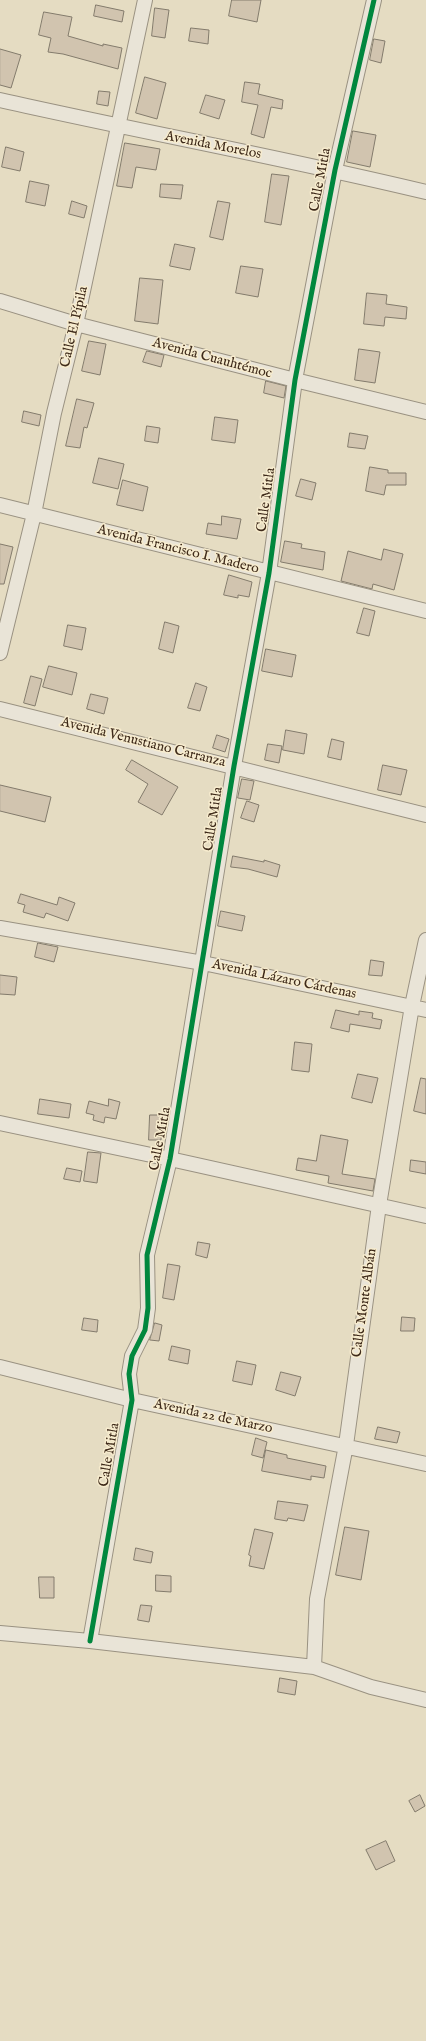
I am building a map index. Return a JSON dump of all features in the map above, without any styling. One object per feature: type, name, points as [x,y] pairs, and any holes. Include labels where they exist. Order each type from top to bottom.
[{"type":"street","name":"Calle El Pípila","points":[[0,652],[34,514],[54,413],[76,324],[145,0]]},
{"type":"street","name":"Calle Mitla","points":[[90,1641],[132,1400],[129,1374],[132,1356],[145,1330],[148,1308],[147,1255],[170,1159],[234,766],[269,573],[295,380],[334,170],[374,0]]},
{"type":"street","name":"Avenida Morelos","points":[[0,100],[118,127],[334,170],[426,192]]},
{"type":"street","name":"Avenida Cuauhtémoc","points":[[0,301],[76,324],[426,412]]},
{"type":"street","name":"Avenida Francisco I. Madero","points":[[0,505],[426,611]]},
{"type":"street","name":"Avenida Venustiano Carranza","points":[[0,709],[426,815]]},
{"type":"street","name":"Avenida Lázaro Cárdenas","points":[[0,928],[203,963],[426,1010]]},
{"type":"street","name":"Calle Monte Albán","points":[[314,1667],[317,1598],[346,1445],[379,1205],[412,1006],[426,940]]},
{"type":"street","points":[[0,1123],[426,1216]]},
{"type":"street","name":"Avenida 22 de Marzo","points":[[0,1367],[132,1400],[346,1445],[426,1464]]},
{"type":"street","points":[[0,1633],[90,1641],[314,1667],[371,1687],[426,1700]]},
{"type":"building","points":[[232,0],[261,0],[257,22],[229,16]]},
{"type":"building","points":[[96,5],[124,11],[122,22],[94,16]]},
{"type":"building","points":[[155,8],[169,10],[165,38],[152,36]]},
{"type":"building","points":[[44,12],[72,17],[68,36],[103,46],[103,44],[122,48],[118,69],[63,54],[48,52],[51,38],[39,35]]},
{"type":"building","points":[[191,28],[209,30],[208,44],[189,41]]},
{"type":"building","points":[[374,39],[385,41],[381,63],[370,60]]},
{"type":"building","points":[[0,49],[21,55],[11,88],[0,85]]},
{"type":"building","points":[[145,77],[166,83],[157,119],[136,113]]},
{"type":"building","points":[[245,82],[260,84],[258,94],[283,100],[282,109],[271,107],[264,138],[251,134],[258,105],[242,102]]},
{"type":"building","points":[[99,91],[110,92],[108,106],[97,104]]},
{"type":"building","points":[[206,95],[225,100],[219,119],[200,113]]},
{"type":"building","points":[[353,131],[376,135],[370,167],[347,162]]},
{"type":"building","points":[[125,143],[160,149],[156,170],[136,167],[132,188],[117,186]]},
{"type":"building","points":[[6,147],[24,152],[20,171],[2,167]]},
{"type":"building","points":[[272,174],[289,176],[281,225],[265,222]]},
{"type":"building","points":[[30,181],[49,185],[45,206],[26,202]]},
{"type":"building","points":[[161,184],[183,185],[181,199],[160,197]]},
{"type":"building","points":[[72,201],[87,206],[84,218],[69,214]]},
{"type":"building","points":[[218,201],[230,203],[223,240],[210,237]]},
{"type":"building","points":[[175,244],[195,248],[190,270],[170,266]]},
{"type":"building","points":[[241,266],[263,269],[258,297],[236,293]]},
{"type":"building","points":[[140,278],[163,280],[158,324],[135,321]]},
{"type":"building","points":[[367,293],[387,295],[386,304],[407,307],[406,319],[385,317],[384,326],[364,324]]},
{"type":"building","points":[[89,341],[106,344],[100,375],[82,371]]},
{"type":"building","points":[[359,349],[380,352],[375,383],[355,380]]},
{"type":"building","points":[[147,351],[164,355],[161,367],[143,362]]},
{"type":"building","points":[[266,381],[286,386],[284,398],[264,393]]},
{"type":"building","points":[[77,399],[94,403],[87,428],[84,427],[80,448],[66,446]]},
{"type":"building","points":[[24,411],[41,415],[39,426],[22,422]]},
{"type":"building","points":[[215,417],[238,420],[235,443],[212,440]]},
{"type":"building","points":[[147,426],[160,428],[158,443],[145,441]]},
{"type":"building","points":[[350,433],[368,436],[365,449],[348,447]]},
{"type":"building","points":[[99,458],[124,464],[118,489],[93,483]]},
{"type":"building","points":[[370,467],[388,470],[388,473],[406,473],[406,485],[386,485],[384,495],[366,491]]},
{"type":"building","points":[[301,479],[316,483],[312,500],[296,496]]},
{"type":"building","points":[[123,480],[148,487],[143,511],[117,505]]},
{"type":"building","points":[[222,516],[241,519],[237,539],[206,534],[208,523],[221,525]]},
{"type":"building","points":[[285,541],[302,544],[301,548],[325,552],[323,570],[281,562]]},
{"type":"building","points":[[0,544],[13,547],[4,584],[0,584]]},
{"type":"building","points":[[384,549],[403,554],[394,590],[373,584],[372,589],[341,581],[348,551],[381,560]]},
{"type":"building","points":[[229,575],[252,582],[249,597],[238,595],[238,598],[224,595]]},
{"type":"building","points":[[364,608],[375,611],[369,636],[357,633]]},
{"type":"building","points":[[165,622],[179,626],[173,653],[159,649]]},
{"type":"building","points":[[68,625],[86,628],[82,650],[64,646]]},
{"type":"building","points":[[266,649],[296,655],[292,677],[262,671]]},
{"type":"building","points":[[49,666],[77,673],[72,695],[43,687]]},
{"type":"building","points":[[31,676],[42,679],[35,706],[24,703]]},
{"type":"building","points":[[196,683],[207,687],[200,711],[188,708]]},
{"type":"building","points":[[91,694],[108,698],[104,714],[87,709]]},
{"type":"building","points":[[286,730],[307,734],[304,754],[283,750]]},
{"type":"building","points":[[217,735],[229,739],[225,752],[213,748]]},
{"type":"building","points":[[332,739],[344,742],[341,760],[328,757]]},
{"type":"building","points":[[268,744],[282,746],[279,763],[265,760]]},
{"type":"building","points":[[132,760],[178,787],[162,815],[138,802],[148,784],[126,770]]},
{"type":"building","points":[[383,765],[407,770],[401,795],[378,790]]},
{"type":"building","points":[[242,779],[254,781],[250,800],[238,798]]},
{"type":"building","points":[[0,785],[51,797],[45,822],[0,811]]},
{"type":"building","points":[[247,801],[259,805],[254,822],[241,818]]},
{"type":"building","points":[[233,856],[264,862],[264,860],[280,865],[277,877],[248,869],[231,867]]},
{"type":"building","points":[[21,894],[57,905],[59,897],[75,903],[68,921],[46,913],[44,918],[23,912],[25,905],[18,903]]},
{"type":"building","points":[[221,911],[245,916],[242,931],[218,926]]},
{"type":"building","points":[[38,943],[58,947],[54,962],[35,957]]},
{"type":"building","points":[[371,960],[384,962],[382,976],[369,975]]},
{"type":"building","points":[[0,975],[17,977],[15,995],[0,994]]},
{"type":"building","points":[[336,1010],[359,1015],[359,1011],[373,1013],[372,1018],[382,1020],[380,1029],[350,1024],[349,1032],[331,1028]]},
{"type":"building","points":[[295,1042],[312,1044],[309,1072],[292,1070]]},
{"type":"building","points":[[358,1074],[378,1078],[372,1103],[352,1098]]},
{"type":"building","points":[[421,1078],[426,1079],[426,1114],[414,1111]]},
{"type":"building","points":[[40,1099],[71,1104],[69,1118],[38,1114]]},
{"type":"building","points":[[109,1099],[120,1102],[116,1119],[105,1117],[104,1123],[93,1120],[94,1115],[86,1113],[89,1101],[108,1106]]},
{"type":"building","points":[[150,1115],[162,1115],[161,1140],[149,1140]]},
{"type":"building","points":[[321,1135],[348,1140],[342,1174],[375,1179],[373,1191],[328,1183],[329,1176],[296,1170],[298,1158],[316,1161]]},
{"type":"building","points":[[88,1152],[101,1153],[97,1183],[84,1181]]},
{"type":"building","points":[[411,1160],[426,1162],[426,1174],[410,1171]]},
{"type":"building","points":[[67,1168],[82,1171],[80,1182],[64,1179]]},
{"type":"building","points":[[198,1242],[210,1244],[207,1258],[196,1255]]},
{"type":"building","points":[[168,1264],[180,1266],[174,1300],[163,1298]]},
{"type":"building","points":[[402,1317],[415,1318],[414,1331],[401,1331]]},
{"type":"building","points":[[84,1318],[98,1320],[97,1332],[82,1330]]},
{"type":"building","points":[[155,1323],[162,1325],[159,1341],[150,1340]]},
{"type":"building","points":[[172,1346],[190,1350],[188,1364],[169,1360]]},
{"type":"building","points":[[237,1361],[256,1365],[252,1385],[233,1381]]},
{"type":"building","points":[[281,1372],[301,1377],[295,1396],[276,1390]]},
{"type":"building","points":[[378,1427],[400,1432],[397,1443],[375,1439]]},
{"type":"building","points":[[256,1438],[267,1442],[263,1458],[252,1455]]},
{"type":"building","points":[[266,1450],[287,1455],[287,1458],[326,1466],[324,1478],[311,1476],[311,1480],[262,1471]]},
{"type":"building","points":[[278,1501],[308,1505],[304,1521],[288,1518],[287,1521],[275,1519]]},
{"type":"building","points":[[345,1527],[369,1531],[361,1580],[336,1575]]},
{"type":"building","points":[[255,1529],[273,1533],[264,1569],[249,1566],[251,1556],[249,1555]]},
{"type":"building","points":[[136,1548],[153,1552],[151,1563],[134,1560]]},
{"type":"building","points":[[156,1575],[171,1576],[171,1592],[156,1591]]},
{"type":"building","points":[[39,1577],[54,1577],[54,1598],[40,1598]]},
{"type":"building","points":[[141,1605],[152,1606],[149,1622],[138,1620]]},
{"type":"building","points":[[280,1678],[297,1681],[295,1695],[278,1692]]},
{"type":"building","points":[[420,1795],[425,1806],[415,1812],[409,1801]]},
{"type":"building","points":[[386,1841],[395,1861],[376,1870],[366,1850]]},
{"type":"cycle path","points":[[90,1641],[132,1400],[129,1374],[132,1356],[145,1330],[148,1308],[147,1255],[170,1159],[234,766],[269,573],[295,380],[335,170],[374,0]]}]
